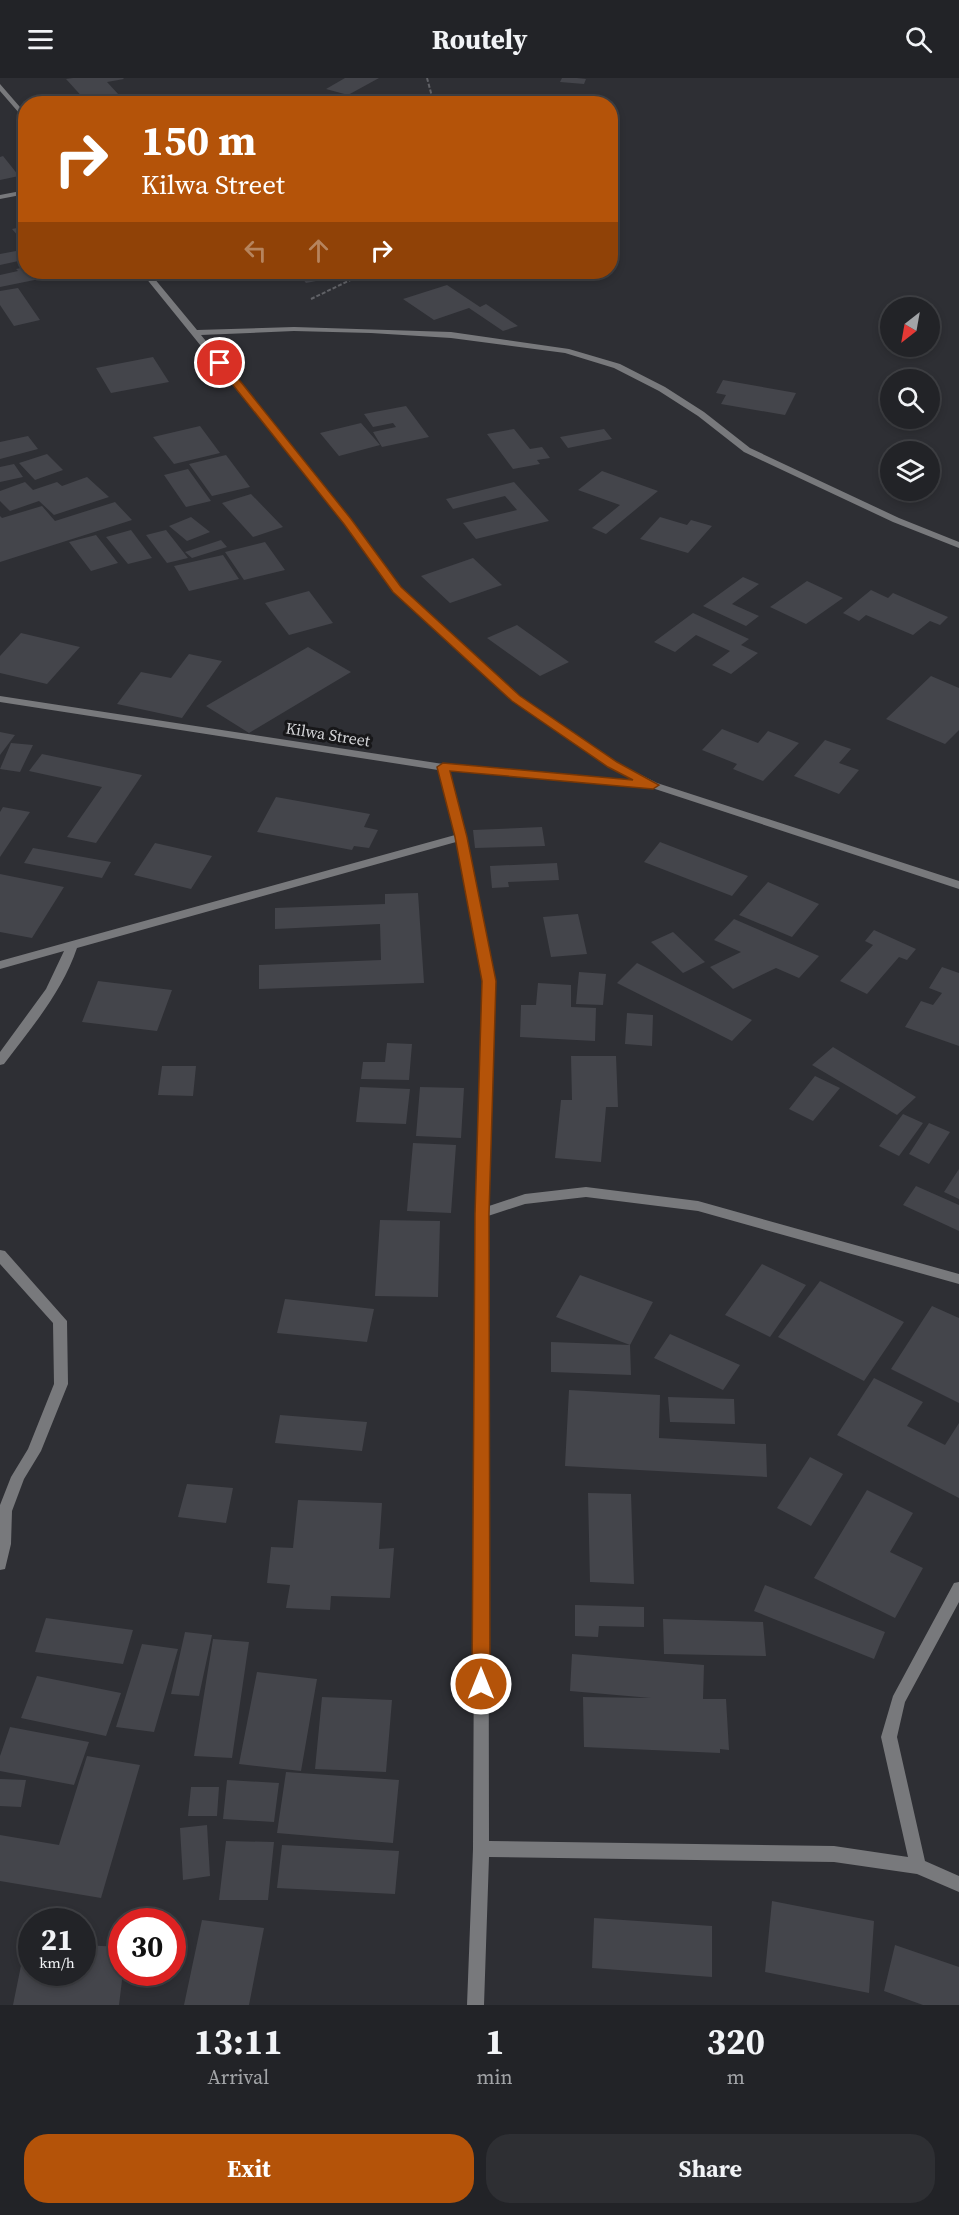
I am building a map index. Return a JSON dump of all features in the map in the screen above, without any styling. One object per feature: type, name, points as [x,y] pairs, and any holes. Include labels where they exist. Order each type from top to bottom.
[{"type":"street","points":[[0,86],[18,109]]},
{"type":"street","points":[[0,197],[18,194]]},
{"type":"street","points":[[150,279],[234,379],[348,522],[397,590],[516,698],[612,764],[653,785],[959,885]]},
{"type":"street","points":[[194,333],[294,329],[371,331],[451,335],[566,351],[617,366],[662,389],[701,414],[747,450],[896,520],[959,545]]},
{"type":"street","name":"Kilwa Street","points":[[0,699],[443,767],[653,785]]},
{"type":"street","points":[[443,767],[461,837],[489,981],[482,1214],[481,1848],[476,2005]]},
{"type":"street","points":[[0,965],[461,837]]},
{"type":"street","points":[[0,1061],[51,993],[72,945]]},
{"type":"street","points":[[482,1214],[525,1199],[586,1192],[698,1206],[959,1279]]},
{"type":"street","points":[[0,1255],[60,1321],[62,1353],[61,1384],[34,1451],[18,1477],[5,1511],[4,1544],[0,1563]]},
{"type":"street","points":[[918,1866],[889,1737],[898,1701],[959,1588]]},
{"type":"street","points":[[481,1848],[834,1854],[918,1866],[959,1884]]},
{"type":"path","points":[[427,78],[432,96]]},
{"type":"building","points":[[345,78],[379,78],[348,95],[326,89]]},
{"type":"building","points":[[562,78],[586,79],[584,84],[560,82]]},
{"type":"building","points":[[66,79],[124,79],[107,82],[119,95],[81,96]]},
{"type":"building","points":[[3,156],[18,176],[0,180],[0,157]]},
{"type":"building","points":[[18,228],[18,236],[12,229]]},
{"type":"building","points":[[16,251],[18,261],[0,265],[0,254]]},
{"type":"building","points":[[18,271],[18,279],[39,279],[0,287],[0,275]]},
{"type":"building","points":[[303,279],[326,279],[306,283]]},
{"type":"building","points":[[447,285],[480,307],[486,304],[518,326],[503,331],[469,308],[434,320],[403,299]]},
{"type":"building","points":[[18,288],[40,320],[14,326],[0,305],[0,291]]},
{"type":"building","points":[[153,357],[169,382],[111,393],[96,368]]},
{"type":"building","points":[[723,380],[796,393],[785,415],[721,404],[726,395],[716,393]]},
{"type":"building","points":[[406,406],[429,437],[382,447],[373,432],[396,427],[393,423],[373,427],[364,414]]},
{"type":"building","points":[[361,423],[380,445],[339,456],[320,433]]},
{"type":"building","points":[[200,426],[220,453],[174,464],[153,437]]},
{"type":"building","points":[[514,429],[530,449],[542,447],[550,458],[537,460],[540,464],[513,469],[487,434]]},
{"type":"building","points":[[604,429],[612,439],[568,448],[560,437]]},
{"type":"building","points":[[28,436],[38,449],[0,459],[0,442]]},
{"type":"building","points":[[47,454],[63,470],[35,480],[19,463]]},
{"type":"building","points":[[226,455],[250,487],[212,496],[189,464]]},
{"type":"building","points":[[14,464],[23,477],[0,482],[0,467]]},
{"type":"building","points":[[188,469],[211,501],[186,507],[164,475]]},
{"type":"building","points":[[602,471],[658,491],[606,534],[592,528],[620,505],[578,490]]},
{"type":"building","points":[[87,477],[109,497],[54,515],[39,501],[10,511],[0,501],[0,491],[25,482],[33,490],[57,482],[62,486]]},
{"type":"building","points":[[514,482],[549,521],[476,539],[463,523],[517,510],[505,496],[453,509],[446,499]]},
{"type":"building","points":[[251,494],[283,527],[253,537],[222,503]]},
{"type":"building","points":[[115,502],[132,520],[0,562],[0,516],[2,518],[42,506],[55,521]]},
{"type":"building","points":[[191,517],[210,532],[187,541],[169,526]]},
{"type":"building","points":[[660,517],[687,525],[691,520],[712,526],[688,553],[640,539]]},
{"type":"building","points":[[131,530],[152,558],[128,564],[106,537]]},
{"type":"building","points":[[166,530],[188,558],[167,563],[146,535]]},
{"type":"building","points":[[96,535],[118,563],[91,571],[69,542]]},
{"type":"building","points":[[221,540],[227,547],[192,558],[185,552]]},
{"type":"building","points":[[265,542],[285,570],[244,580],[225,552]]},
{"type":"building","points":[[223,555],[239,579],[189,591],[174,566]]},
{"type":"building","points":[[473,558],[502,585],[450,603],[421,576]]},
{"type":"building","points":[[743,577],[759,584],[732,604],[759,616],[746,626],[703,606]]},
{"type":"building","points":[[807,581],[843,598],[806,624],[770,607]]},
{"type":"building","points":[[871,590],[888,598],[893,593],[948,617],[940,625],[930,621],[913,635],[866,615],[859,621],[843,613]]},
{"type":"building","points":[[309,591],[333,623],[289,635],[265,603]]},
{"type":"building","points":[[693,613],[749,639],[741,645],[758,653],[731,674],[712,665],[730,651],[696,635],[675,652],[654,642]]},
{"type":"building","points":[[517,625],[569,662],[540,676],[487,638]]},
{"type":"building","points":[[21,633],[80,647],[47,684],[0,673],[0,656]]},
{"type":"building","points":[[308,647],[351,672],[249,733],[206,706]]},
{"type":"building","points":[[189,654],[222,661],[182,718],[117,704],[141,672],[171,678]]},
{"type":"building","points":[[931,676],[959,688],[959,730],[945,744],[886,719]]},
{"type":"building","points":[[722,729],[758,743],[768,731],[799,743],[763,781],[733,769],[737,764],[702,750]]},
{"type":"building","points":[[0,732],[15,735],[0,755]]},
{"type":"building","points":[[825,740],[851,749],[839,763],[859,770],[839,794],[794,776]]},
{"type":"building","points":[[11,743],[33,745],[20,772],[0,769]]},
{"type":"building","points":[[42,754],[142,775],[96,843],[67,837],[102,787],[29,771]]},
{"type":"building","points":[[276,797],[370,814],[364,827],[378,830],[369,848],[354,846],[352,850],[257,832]]},
{"type":"building","points":[[3,807],[30,812],[0,857],[0,812]]},
{"type":"building","points":[[542,827],[545,846],[475,848],[473,830]]},
{"type":"building","points":[[660,842],[748,876],[732,896],[644,862]]},
{"type":"building","points":[[155,843],[212,856],[191,889],[134,875]]},
{"type":"building","points":[[33,848],[111,862],[102,878],[24,863]]},
{"type":"building","points":[[557,863],[559,880],[508,882],[509,887],[492,888],[490,866]]},
{"type":"building","points":[[0,874],[64,887],[32,938],[0,932]]},
{"type":"building","points":[[768,882],[819,904],[792,937],[739,915]]},
{"type":"building","points":[[418,893],[424,983],[259,989],[259,965],[381,960],[380,924],[275,929],[275,908],[385,904],[385,894]]},
{"type":"building","points":[[578,914],[587,954],[551,957],[543,917]]},
{"type":"building","points":[[734,919],[819,956],[799,978],[776,968],[733,989],[710,967],[741,952],[714,940]]},
{"type":"building","points":[[874,930],[916,949],[907,960],[899,957],[867,994],[840,981],[873,945],[865,941]]},
{"type":"building","points":[[673,932],[705,962],[683,973],[651,942]]},
{"type":"building","points":[[637,963],[752,1020],[732,1041],[617,983]]},
{"type":"building","points":[[942,967],[959,973],[959,1046],[905,1027],[921,1001],[933,1005],[942,993],[929,988]]},
{"type":"building","points":[[579,972],[606,974],[603,1005],[576,1004]]},
{"type":"building","points":[[98,981],[172,990],[157,1031],[82,1022]]},
{"type":"building","points":[[538,983],[571,985],[571,1007],[596,1008],[595,1041],[520,1037],[521,1005],[536,1005]]},
{"type":"building","points":[[627,1013],[653,1015],[652,1046],[625,1044]]},
{"type":"building","points":[[387,1043],[412,1044],[409,1080],[361,1079],[363,1062],[385,1062]]},
{"type":"building","points":[[833,1047],[916,1097],[897,1115],[812,1065]]},
{"type":"building","points":[[571,1056],[616,1056],[618,1107],[606,1107],[601,1162],[555,1158],[561,1100],[572,1100]]},
{"type":"building","points":[[162,1066],[196,1066],[193,1096],[158,1095]]},
{"type":"building","points":[[815,1076],[840,1088],[813,1121],[789,1109]]},
{"type":"building","points":[[360,1087],[410,1089],[406,1124],[356,1122]]},
{"type":"building","points":[[420,1087],[464,1088],[461,1138],[416,1136]]},
{"type":"building","points":[[903,1114],[923,1123],[899,1156],[879,1146]]},
{"type":"building","points":[[929,1123],[950,1132],[929,1164],[909,1154]]},
{"type":"building","points":[[413,1143],[456,1145],[451,1213],[407,1211]]},
{"type":"building","points":[[959,1169],[959,1199],[944,1192]]},
{"type":"building","points":[[916,1186],[959,1205],[959,1231],[903,1205]]},
{"type":"building","points":[[380,1220],[440,1221],[438,1297],[375,1296]]},
{"type":"building","points":[[762,1264],[806,1285],[770,1337],[725,1315]]},
{"type":"building","points":[[580,1275],[653,1302],[630,1345],[556,1317]]},
{"type":"building","points":[[820,1281],[904,1322],[864,1381],[778,1337]]},
{"type":"building","points":[[285,1299],[374,1309],[367,1342],[277,1333]]},
{"type":"building","points":[[932,1306],[959,1318],[959,1403],[891,1369]]},
{"type":"building","points":[[670,1334],[740,1365],[723,1390],[654,1358]]},
{"type":"building","points":[[551,1342],[630,1345],[631,1375],[551,1372]]},
{"type":"building","points":[[874,1378],[923,1402],[907,1426],[945,1445],[959,1423],[959,1498],[837,1435]]},
{"type":"building","points":[[569,1390],[660,1395],[659,1438],[766,1444],[767,1477],[565,1466]]},
{"type":"building","points":[[668,1397],[734,1399],[735,1424],[670,1422]]},
{"type":"building","points":[[280,1415],[367,1422],[362,1451],[275,1443]]},
{"type":"building","points":[[810,1457],[843,1474],[811,1526],[777,1508]]},
{"type":"building","points":[[187,1484],[233,1488],[226,1523],[178,1517]]},
{"type":"building","points":[[867,1490],[913,1513],[890,1552],[923,1568],[895,1618],[814,1578]]},
{"type":"building","points":[[588,1493],[631,1494],[634,1584],[590,1582]]},
{"type":"building","points":[[298,1500],[382,1503],[379,1549],[394,1548],[390,1598],[331,1596],[330,1610],[286,1608],[290,1585],[267,1583],[271,1547],[293,1548]]},
{"type":"building","points":[[765,1585],[885,1632],[874,1659],[754,1611]]},
{"type":"building","points":[[575,1605],[644,1607],[644,1627],[599,1626],[598,1637],[575,1636]]},
{"type":"building","points":[[46,1618],[133,1630],[123,1664],[35,1652]]},
{"type":"building","points":[[663,1619],[763,1622],[766,1656],[664,1654]]},
{"type":"building","points":[[185,1632],[212,1635],[199,1696],[171,1694]]},
{"type":"building","points":[[213,1639],[249,1642],[232,1758],[194,1756]]},
{"type":"building","points":[[142,1644],[178,1649],[154,1732],[116,1727]]},
{"type":"building","points":[[572,1654],[704,1665],[703,1699],[726,1699],[729,1750],[720,1749],[720,1753],[584,1747],[583,1697],[651,1698],[570,1691]]},
{"type":"building","points":[[257,1672],[317,1679],[301,1771],[239,1764]]},
{"type":"building","points":[[37,1676],[121,1693],[106,1736],[21,1718]]},
{"type":"building","points":[[322,1697],[392,1700],[386,1772],[315,1769]]},
{"type":"building","points":[[10,1727],[89,1742],[74,1785],[0,1771],[0,1756]]},
{"type":"building","points":[[87,1756],[140,1765],[101,1898],[0,1881],[0,1835],[59,1845]]},
{"type":"building","points":[[286,1772],[399,1780],[393,1843],[277,1833]]},
{"type":"building","points":[[0,1779],[26,1780],[21,1807],[0,1806]]},
{"type":"building","points":[[227,1780],[279,1783],[274,1822],[223,1819]]},
{"type":"building","points":[[191,1787],[219,1787],[217,1816],[188,1816]]},
{"type":"building","points":[[207,1825],[210,1876],[183,1880],[180,1828]]},
{"type":"building","points":[[226,1841],[274,1842],[268,1900],[219,1900]]},
{"type":"building","points":[[282,1845],[399,1851],[395,1894],[277,1888]]},
{"type":"building","points":[[772,1901],[874,1921],[869,1993],[765,1972]]},
{"type":"building","points":[[594,1918],[712,1926],[712,1977],[592,1968]]},
{"type":"building","points":[[202,1920],[264,1928],[249,2005],[184,2005]]},
{"type":"building","points":[[895,1945],[959,1967],[959,2005],[923,2005],[884,1991]]},
{"type":"building","points":[[96,1946],[108,1946],[108,1986],[121,1986],[119,2005],[13,2005],[18,1980],[18,1986],[96,1986]]},
{"type":"route","points":[[220,363],[348,522],[397,590],[516,698],[612,764],[653,785],[443,767],[461,837],[489,981],[482,1214],[481,1684]]}]
